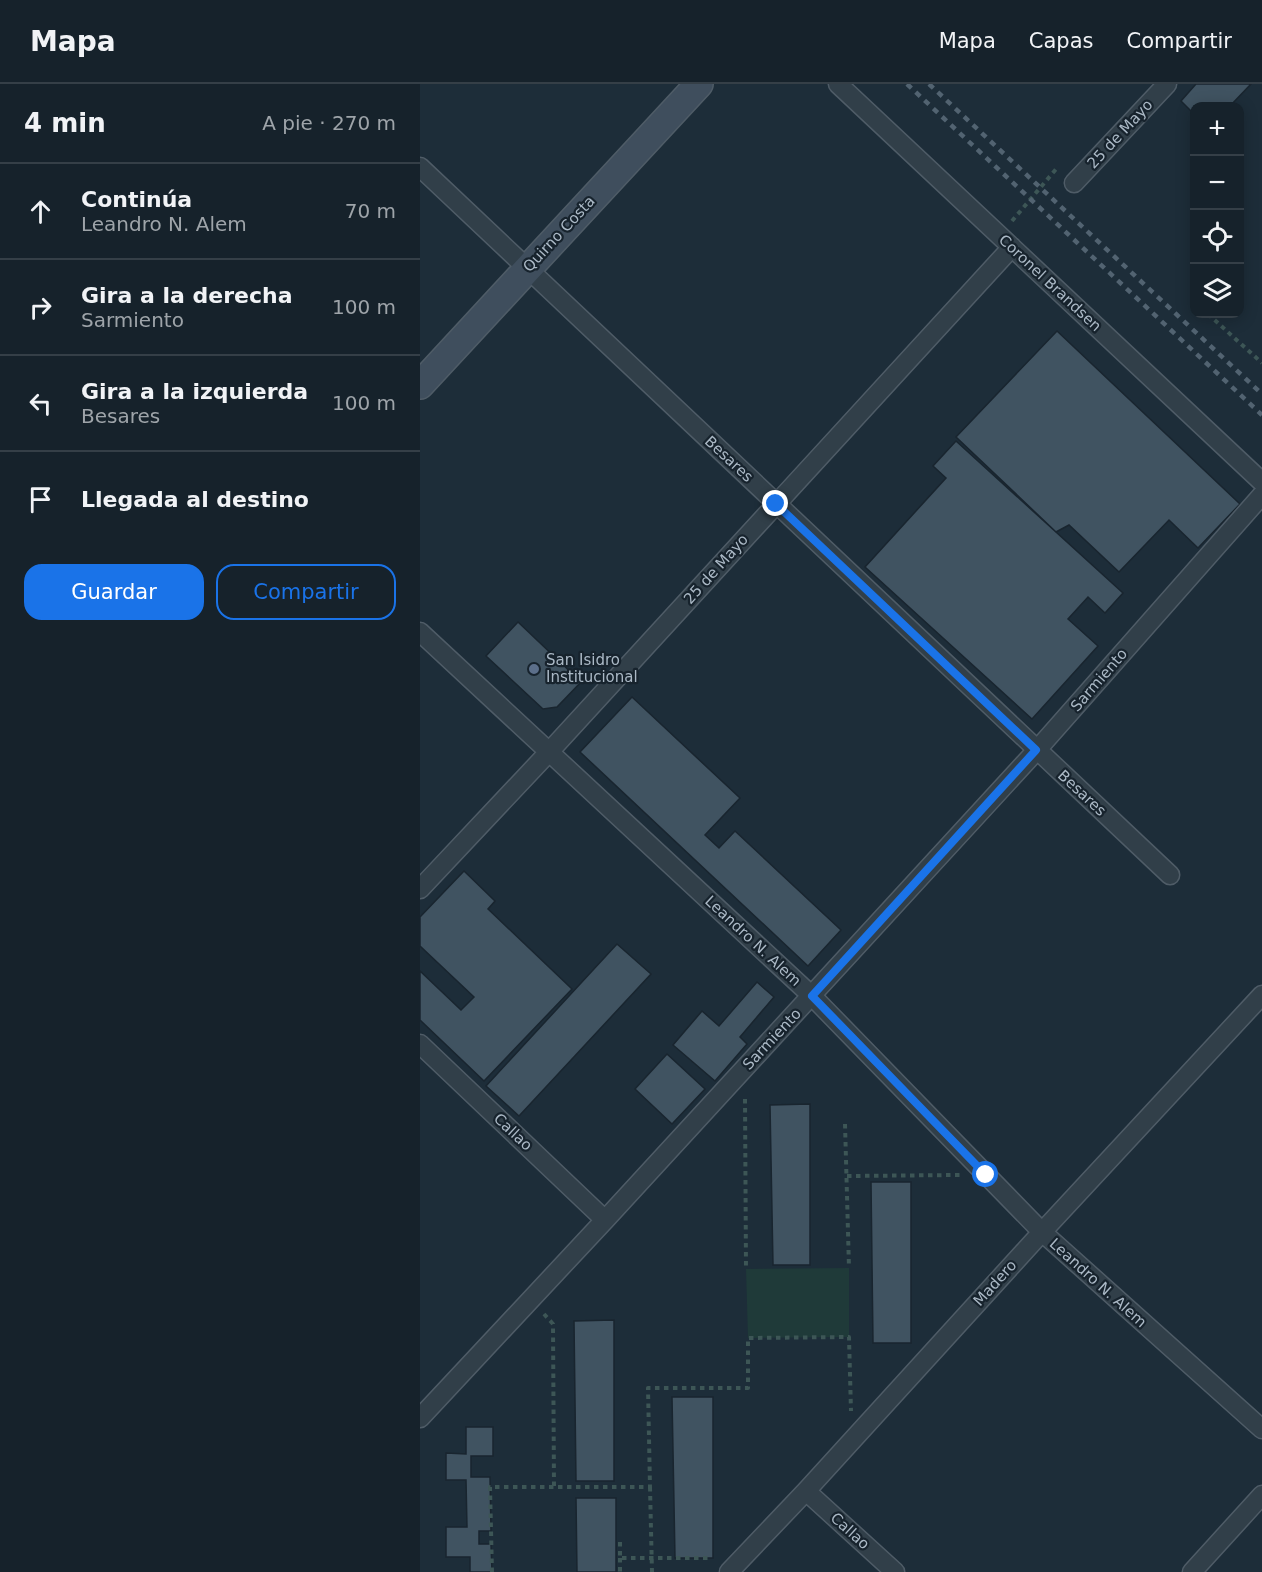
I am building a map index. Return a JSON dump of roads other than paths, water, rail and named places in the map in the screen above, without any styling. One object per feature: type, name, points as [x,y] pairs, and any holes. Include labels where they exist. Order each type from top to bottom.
[{"type":"street","name":"Quirno Costa","points":[[420,385],[699,84]]},
{"type":"street","name":"Coronel Brandsen","points":[[838,84],[1262,482]]},
{"type":"street","name":"25 de Mayo","points":[[1076,182],[1167,84]]},
{"type":"street","name":"Besares","points":[[420,167],[1170,875]]},
{"type":"street","name":"25 de Mayo","points":[[420,889],[776,504],[1006,242]]},
{"type":"street","name":"Sarmiento","points":[[420,1419],[812,996],[1036,750],[1262,495]]},
{"type":"street","name":"Leandro N. Alem","points":[[420,632],[812,996],[1042,1232],[1262,1429]]},
{"type":"street","name":"Madero","points":[[729,1572],[1262,995]]},
{"type":"street","name":"Callao","points":[[420,1044],[606,1220]]},
{"type":"street","name":"Callao","points":[[806,1491],[895,1572]]},
{"type":"street","points":[[1191,1572],[1262,1495]]},
{"type":"railway","points":[[907,84],[1262,415]]},
{"type":"railway","points":[[929,84],[1262,394]]},
{"type":"place","name":"San Isidro Institucional","points":[[534,669]]}]
